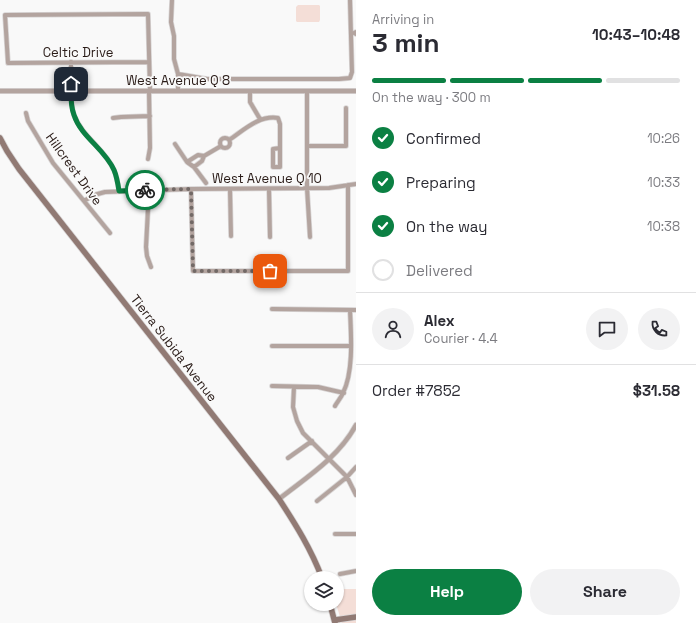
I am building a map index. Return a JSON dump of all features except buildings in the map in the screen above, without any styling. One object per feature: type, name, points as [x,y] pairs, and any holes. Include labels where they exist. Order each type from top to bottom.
[{"type":"main road","name":"Tierra Subida Avenue","points":[[0,138],[19,169],[279,499],[315,559],[319,571]]},
{"type":"main road","points":[[332,611],[335,621],[356,617]]},
{"type":"street","points":[[172,0],[171,22],[174,36],[174,59],[178,74],[178,91]]},
{"type":"street","points":[[178,74],[207,79],[350,78],[352,72],[355,33],[350,0]]},
{"type":"street","name":"Celtic Drive","points":[[148,14],[148,62],[8,63],[5,15],[148,14]]},
{"type":"street","points":[[70,62],[71,106],[74,116],[80,128],[114,169],[119,191]]},
{"type":"street","points":[[148,62],[150,91],[150,148],[148,158]]},
{"type":"street","name":"West Avenue Q 8","points":[[0,91],[356,91]]},
{"type":"street","points":[[250,91],[250,102],[260,120]]},
{"type":"street","points":[[307,92],[307,188],[310,237]]},
{"type":"street","points":[[307,146],[346,146],[346,108]]},
{"type":"street","name":"Hillcrest Drive","points":[[26,113],[28,121],[53,163],[110,233]]},
{"type":"street","points":[[113,118],[121,116],[150,116]]},
{"type":"street","points":[[220,146],[220,141],[222,139],[226,138],[229,140],[260,120],[270,117],[278,118],[280,124],[280,148],[280,167],[273,167],[273,149],[280,148]]},
{"type":"street","points":[[194,167],[202,161],[204,156],[220,146],[225,148],[228,147],[230,144],[229,140]]},
{"type":"street","points":[[175,144],[187,162],[194,167],[206,183]]},
{"type":"street","points":[[187,162],[198,155],[204,156]]},
{"type":"street","name":"West Avenue Q 10","points":[[84,202],[94,195],[104,192],[119,191],[329,188],[356,184]]},
{"type":"street","points":[[191,189],[193,271],[348,271],[348,185]]},
{"type":"street","points":[[230,189],[231,236]]},
{"type":"street","points":[[269,189],[270,237]]},
{"type":"street","points":[[149,190],[146,247],[147,256],[151,267]]},
{"type":"street","points":[[272,309],[356,310]]},
{"type":"street","points":[[335,406],[344,393],[349,371],[351,346],[350,310]]},
{"type":"street","points":[[272,346],[351,346]]},
{"type":"street","points":[[272,386],[318,386],[344,393]]},
{"type":"street","points":[[294,387],[293,407],[297,421],[303,433],[347,478],[356,495]]},
{"type":"street","points":[[279,499],[330,460],[356,425]]},
{"type":"street","points":[[288,458],[312,441]]},
{"type":"street","points":[[317,501],[347,478],[356,467]]},
{"type":"street","points":[[335,534],[356,534]]},
{"type":"street","points":[[344,573],[356,571]]},
{"type":"shaded area","points":[[298,5],[319,5],[319,22],[297,22],[296,7]]},
{"type":"shaded area","points":[[344,589],[356,589],[356,623],[342,623],[338,611],[344,611]]},
{"type":"way so far","points":[[145,190],[191,189],[193,271],[270,271]]},
{"type":"route","points":[[71,84],[71,106],[74,116],[80,128],[114,169],[118,181],[119,191],[145,190]]}]
